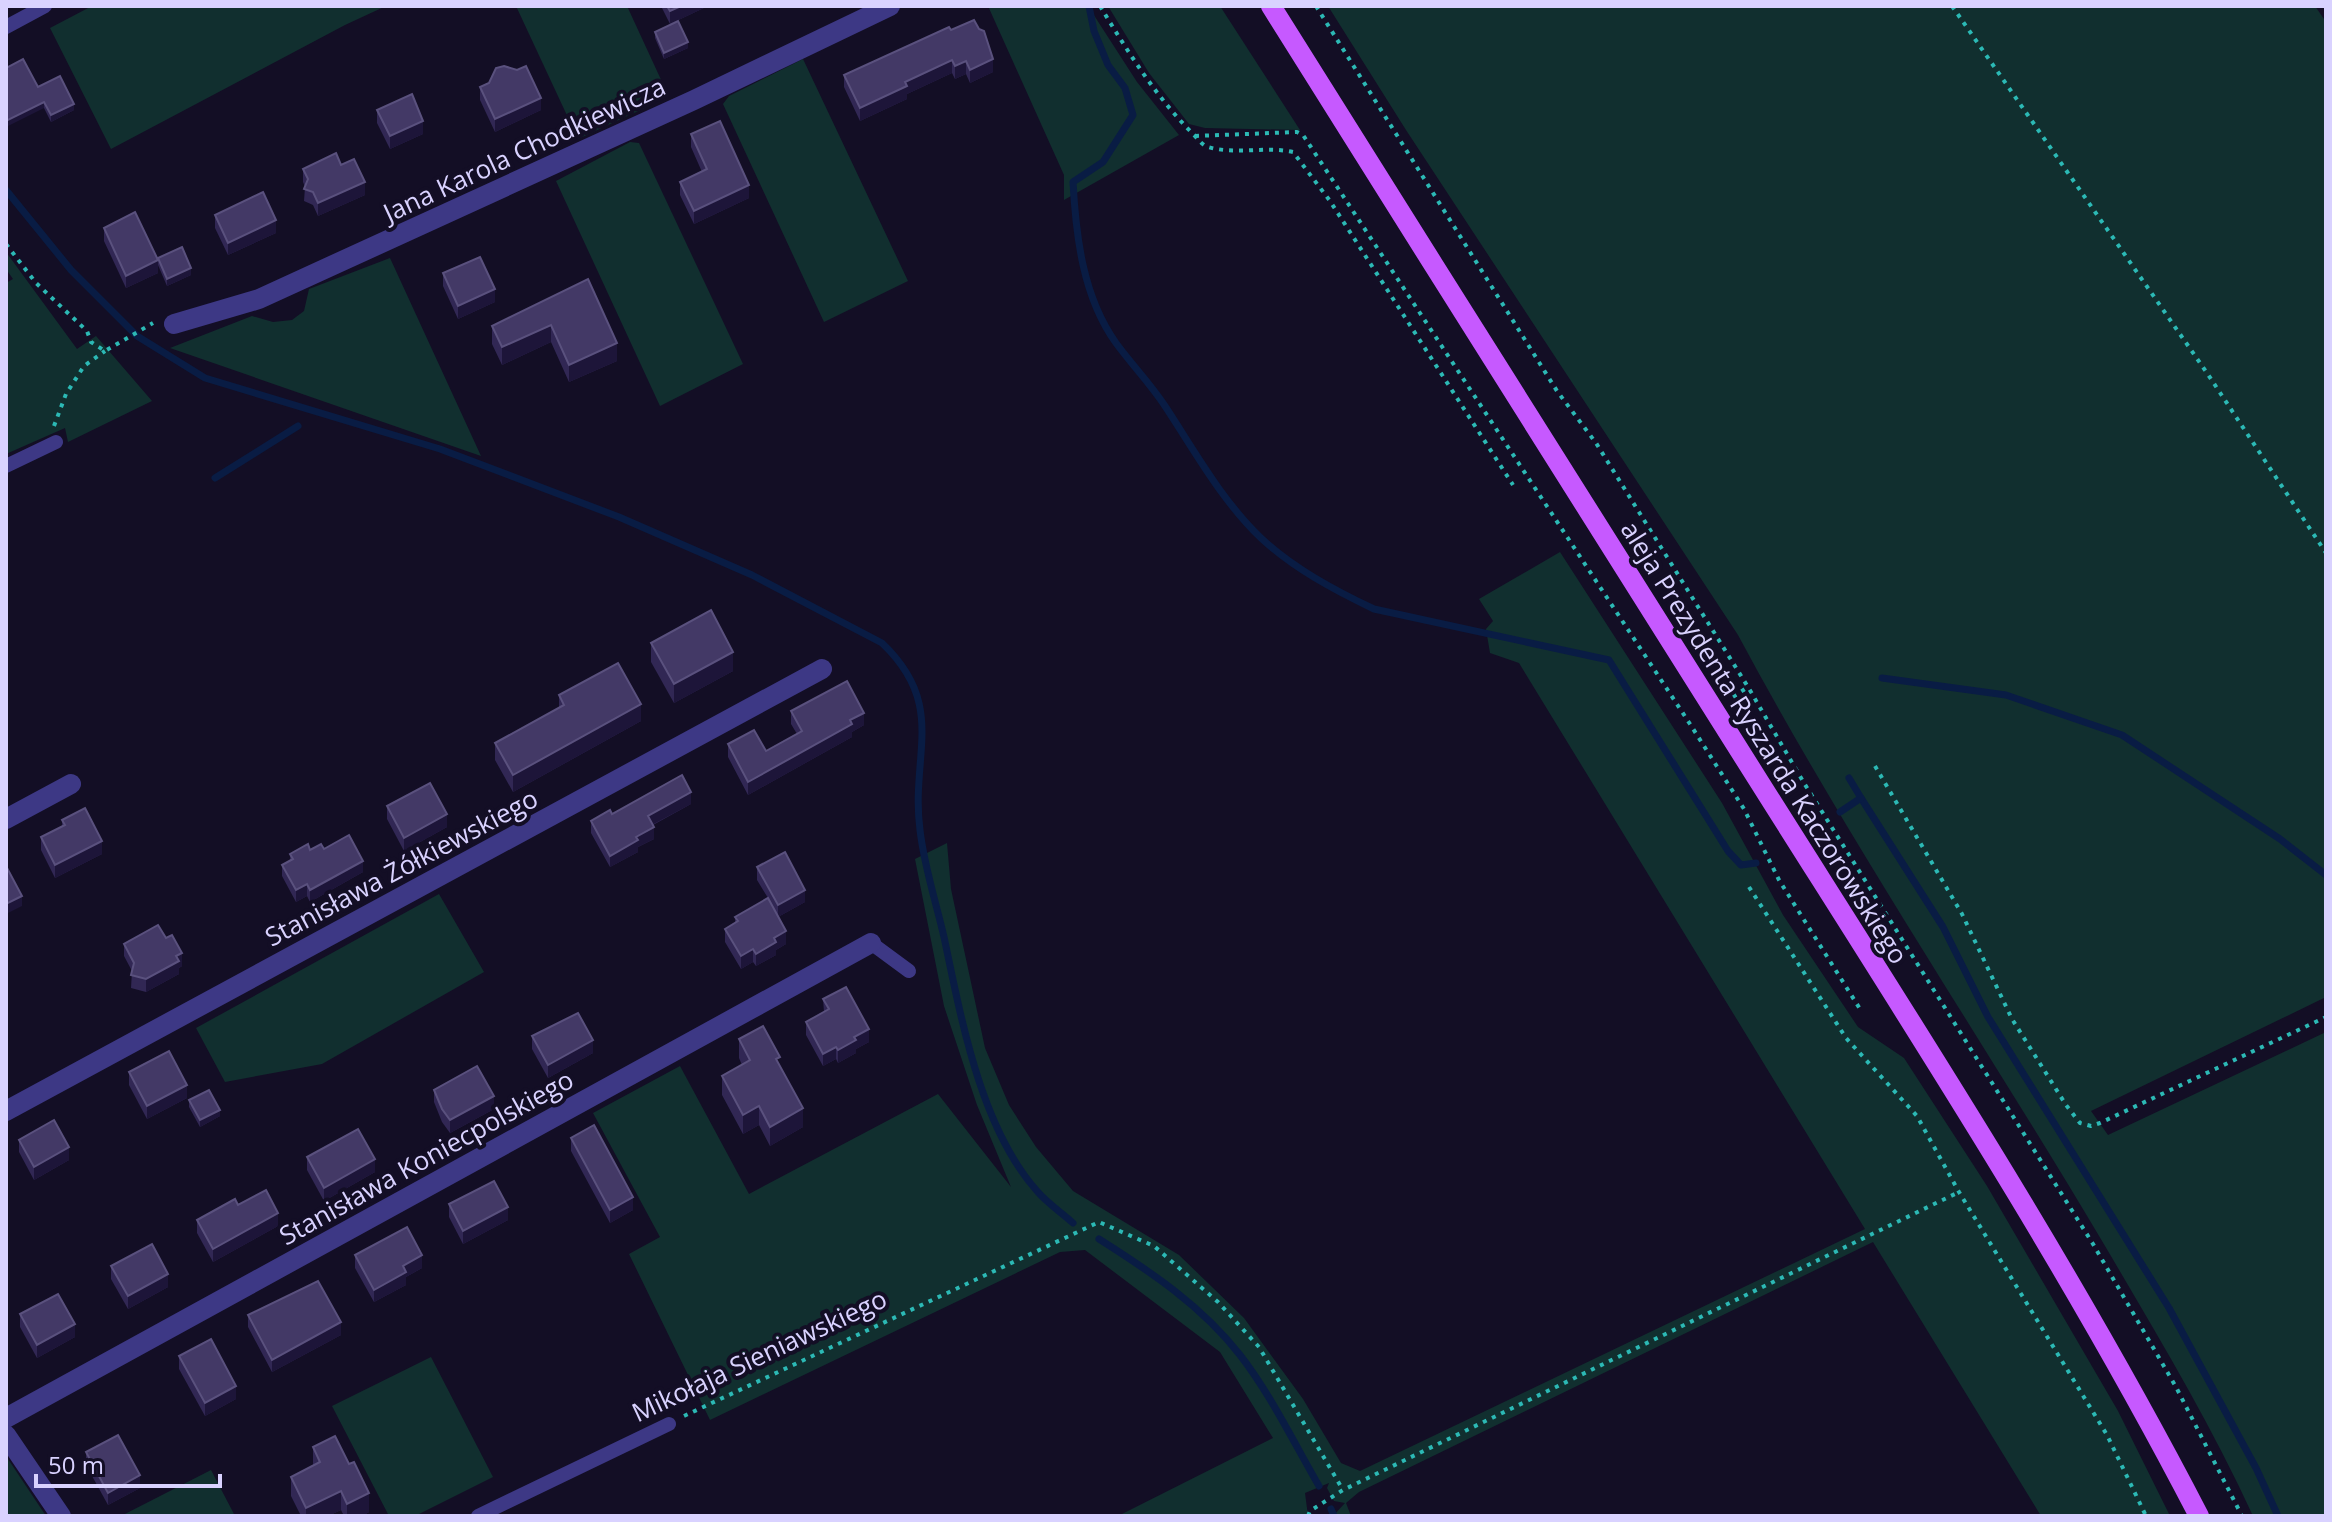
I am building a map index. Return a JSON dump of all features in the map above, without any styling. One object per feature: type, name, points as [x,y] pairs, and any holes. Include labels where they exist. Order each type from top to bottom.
[{"type":"main road","name":"aleja Prezydenta Ryszarda Kaczorowskiego","points":[[1271,6],[1989,1148],[2131,1386],[2199,1516]]},
{"type":"street","name":"Jana Karola Chodkiewicza","points":[[174,324],[259,299],[694,100],[890,6]]},
{"type":"street","name":"Stanisława Żółkiewskiego","points":[[6,1111],[822,669]]},
{"type":"street","points":[[6,819],[71,784]]},
{"type":"street","name":"Stanisława Koniecpolskiego","points":[[6,1418],[871,943]]},
{"type":"street","points":[[6,1435],[61,1516]]},
{"type":"lane","points":[[6,27],[45,6]]},
{"type":"lane","points":[[6,466],[56,442]]},
{"type":"lane","points":[[871,943],[909,971]]},
{"type":"lane","name":"Mikołaja Sieniawskiego","points":[[478,1516],[669,1424]]},
{"type":"path","points":[[1100,6],[1147,81],[1204,146],[1224,150],[1293,152],[1355,238],[1513,485]]},
{"type":"path","points":[[1316,6],[1557,391],[1596,443],[1804,783],[2093,1244],[2176,1387],[2242,1516]]},
{"type":"path","points":[[1952,6],[2173,323],[2326,553]]},
{"type":"path","points":[[1195,136],[1297,132],[1303,135],[1690,724],[1744,809],[1779,880],[1860,1009]]},
{"type":"path","points":[[6,244],[36,283],[87,331],[91,342],[105,351]]},
{"type":"path","points":[[56,442],[54,423],[63,408],[66,394],[84,366],[139,330]]},
{"type":"path","points":[[1875,766],[1962,914],[2012,1019],[2080,1123],[2091,1126],[2100,1123],[2326,1017]]},
{"type":"path","points":[[1749,887],[1846,1038],[1917,1116],[1959,1192],[2107,1435],[2146,1516]]},
{"type":"path","points":[[1308,1516],[1310,1511],[1343,1490],[1959,1192]]},
{"type":"path","name":"Mikołaja Sieniawskiego","points":[[669,1424],[1099,1222],[1154,1246],[1218,1302],[1259,1347],[1343,1490]]},
{"type":"green space","points":[[92,6],[386,6],[111,149],[50,28]]},
{"type":"green space","points":[[516,6],[627,6],[663,84],[649,106],[578,139]]},
{"type":"green space","points":[[988,6],[1088,6],[1137,82],[1179,135],[1064,200],[1064,175]]},
{"type":"green space","points":[[1108,6],[1220,6],[1300,130],[1205,128],[1189,124],[1149,73]]},
{"type":"green space","points":[[1328,6],[2315,6],[2326,22],[2326,997],[2091,1111],[2108,1135],[2326,1032],[2326,1516],[2253,1516],[2202,1415],[2146,1316],[1826,791],[1738,635]]},
{"type":"green space","points":[[803,59],[908,281],[824,322],[723,104],[729,96]]},
{"type":"green space","points":[[630,142],[639,143],[743,364],[660,406],[556,181]]},
{"type":"green space","points":[[6,252],[77,349],[96,336],[152,401],[68,442],[65,428],[6,454],[6,283],[13,279],[6,269]]},
{"type":"green space","points":[[390,258],[481,456],[170,348],[252,316],[273,322],[292,320],[304,311],[309,289]]},
{"type":"green space","points":[[1560,552],[1722,803],[1783,915],[1858,1027],[1904,1058],[1987,1186],[2118,1411],[2170,1516],[2041,1516],[1873,1242],[1359,1492],[1346,1503],[1351,1516],[1333,1516],[1345,1503],[1334,1501],[1327,1488],[1329,1483],[1305,1493],[1308,1516],[1118,1516],[1273,1438],[1220,1352],[1085,1250],[1060,1252],[710,1420],[629,1254],[660,1237],[593,1113],[680,1066],[749,1194],[938,1094],[1011,1187],[977,1105],[944,1006],[915,859],[947,843],[951,889],[985,1048],[1009,1105],[1036,1147],[1073,1191],[1179,1255],[1244,1318],[1303,1399],[1341,1463],[1360,1471],[1865,1229],[1519,663],[1490,653],[1486,629],[1493,621],[1479,599]]},
{"type":"green space","points":[[439,894],[484,972],[322,1064],[225,1082],[196,1028]]},
{"type":"green space","points":[[431,1357],[493,1477],[415,1516],[389,1516],[332,1406]]},
{"type":"green space","points":[[6,1456],[46,1516],[6,1516]]},
{"type":"green space","points":[[211,1470],[235,1516],[121,1516]]},
{"type":"building","points":[[974,20],[984,31],[993,59],[970,70],[966,61],[955,66],[952,60],[860,108],[844,75],[949,27],[951,30]]},
{"type":"building","points":[[678,21],[688,42],[664,53],[655,32]]},
{"type":"building","points":[[23,59],[38,87],[60,76],[74,104],[51,115],[44,102],[6,121],[6,68]]},
{"type":"building","points":[[504,66],[517,70],[526,66],[541,98],[495,119],[480,87],[489,83],[496,68]]},
{"type":"building","points":[[412,94],[423,121],[390,136],[377,110]]},
{"type":"building","points":[[720,121],[749,185],[694,211],[680,182],[707,169],[691,134]]},
{"type":"building","points":[[336,153],[341,165],[354,159],[365,182],[318,203],[313,192],[304,189],[308,179],[303,169]]},
{"type":"building","points":[[263,192],[276,220],[228,243],[215,215]]},
{"type":"building","points":[[135,212],[158,260],[126,276],[104,228]]},
{"type":"building","points":[[182,247],[191,268],[167,279],[158,258]]},
{"type":"building","points":[[480,257],[495,289],[458,306],[443,273]]},
{"type":"building","points":[[588,279],[617,343],[569,365],[551,325],[502,347],[492,326]]},
{"type":"building","points":[[711,610],[733,652],[674,684],[651,643]]},
{"type":"building","points":[[618,663],[641,704],[513,775],[495,743],[564,705],[559,695]]},
{"type":"building","points":[[847,681],[864,713],[850,720],[852,724],[748,782],[728,744],[754,730],[766,751],[802,731],[791,711]]},
{"type":"building","points":[[682,775],[691,792],[648,816],[654,827],[610,856],[591,821],[610,810],[612,814]]},
{"type":"building","points":[[430,783],[447,814],[404,838],[387,806]]},
{"type":"building","points":[[85,808],[102,841],[55,865],[41,837],[65,825],[62,820]]},
{"type":"building","points":[[349,835],[363,861],[310,890],[307,884],[296,890],[282,865],[293,859],[290,854],[308,844],[310,850],[321,844],[324,849]]},
{"type":"building","points":[[785,852],[805,890],[778,905],[757,867]]},
{"type":"building","points":[[6,866],[22,896],[6,904]]},
{"type":"building","points":[[768,898],[786,931],[774,938],[776,942],[756,954],[753,949],[741,956],[725,929],[738,921],[735,917]]},
{"type":"building","points":[[158,925],[166,938],[172,935],[182,953],[176,956],[179,961],[146,979],[131,975],[134,963],[124,944]]},
{"type":"building","points":[[846,987],[869,1029],[838,1050],[836,1047],[823,1054],[806,1022],[829,1009],[823,999]]},
{"type":"building","points":[[578,1013],[593,1040],[548,1065],[532,1036]]},
{"type":"building","points":[[763,1026],[780,1057],[776,1059],[803,1108],[770,1127],[759,1106],[743,1115],[722,1076],[750,1060],[739,1039]]},
{"type":"building","points":[[169,1051],[187,1085],[147,1106],[129,1072]]},
{"type":"building","points":[[477,1066],[494,1096],[450,1120],[434,1090]]},
{"type":"building","points":[[209,1090],[220,1110],[200,1120],[189,1100]]},
{"type":"building","points":[[54,1120],[69,1147],[34,1167],[19,1140]]},
{"type":"building","points":[[594,1125],[633,1197],[610,1210],[571,1138]]},
{"type":"building","points":[[358,1129],[375,1159],[324,1188],[307,1157]]},
{"type":"building","points":[[494,1181],[508,1207],[463,1231],[449,1204]]},
{"type":"building","points":[[266,1190],[278,1213],[213,1249],[197,1220],[235,1199],[238,1205]]},
{"type":"building","points":[[407,1227],[422,1255],[403,1266],[406,1272],[374,1290],[355,1255]]},
{"type":"building","points":[[152,1244],[168,1274],[128,1296],[111,1266]]},
{"type":"building","points":[[318,1281],[341,1322],[272,1360],[248,1315]]},
{"type":"building","points":[[58,1294],[75,1324],[37,1345],[20,1314]]},
{"type":"building","points":[[211,1339],[236,1386],[205,1403],[179,1356]]},
{"type":"building","points":[[118,1435],[140,1475],[108,1493],[86,1452]]},
{"type":"building","points":[[335,1436],[349,1464],[354,1462],[369,1493],[347,1504],[341,1491],[306,1508],[291,1477],[320,1462],[313,1447]]},
{"type":"waterway","points":[[1089,6],[1094,31],[1108,65],[1125,88],[1133,115],[1103,162],[1073,182],[1083,266],[1096,306],[1116,343],[1159,398],[1234,508],[1261,538],[1300,569],[1374,609],[1609,660],[1728,851],[1741,865],[1756,863]]},
{"type":"waterway","points":[[6,190],[71,270],[137,336],[205,378],[440,449],[619,517],[752,575],[882,643],[902,666],[914,688],[920,710],[922,732],[918,803],[922,843],[966,1036],[987,1104],[1017,1165],[1041,1195],[1073,1223]]},
{"type":"waterway","points":[[215,478],[298,426]]},
{"type":"waterway","points":[[1882,678],[2006,695],[2122,735],[2280,839],[2326,875]]},
{"type":"waterway","points":[[1840,812],[1861,798],[1849,778]]},
{"type":"waterway","points":[[1861,798],[1943,927],[1988,1017],[2169,1308],[2256,1468],[2278,1516]]},
{"type":"waterway","points":[[1099,1239],[1175,1291],[1225,1337],[1262,1386],[1319,1486]]},
{"type":"waterway","points":[[1331,1509],[1334,1516]]}]
